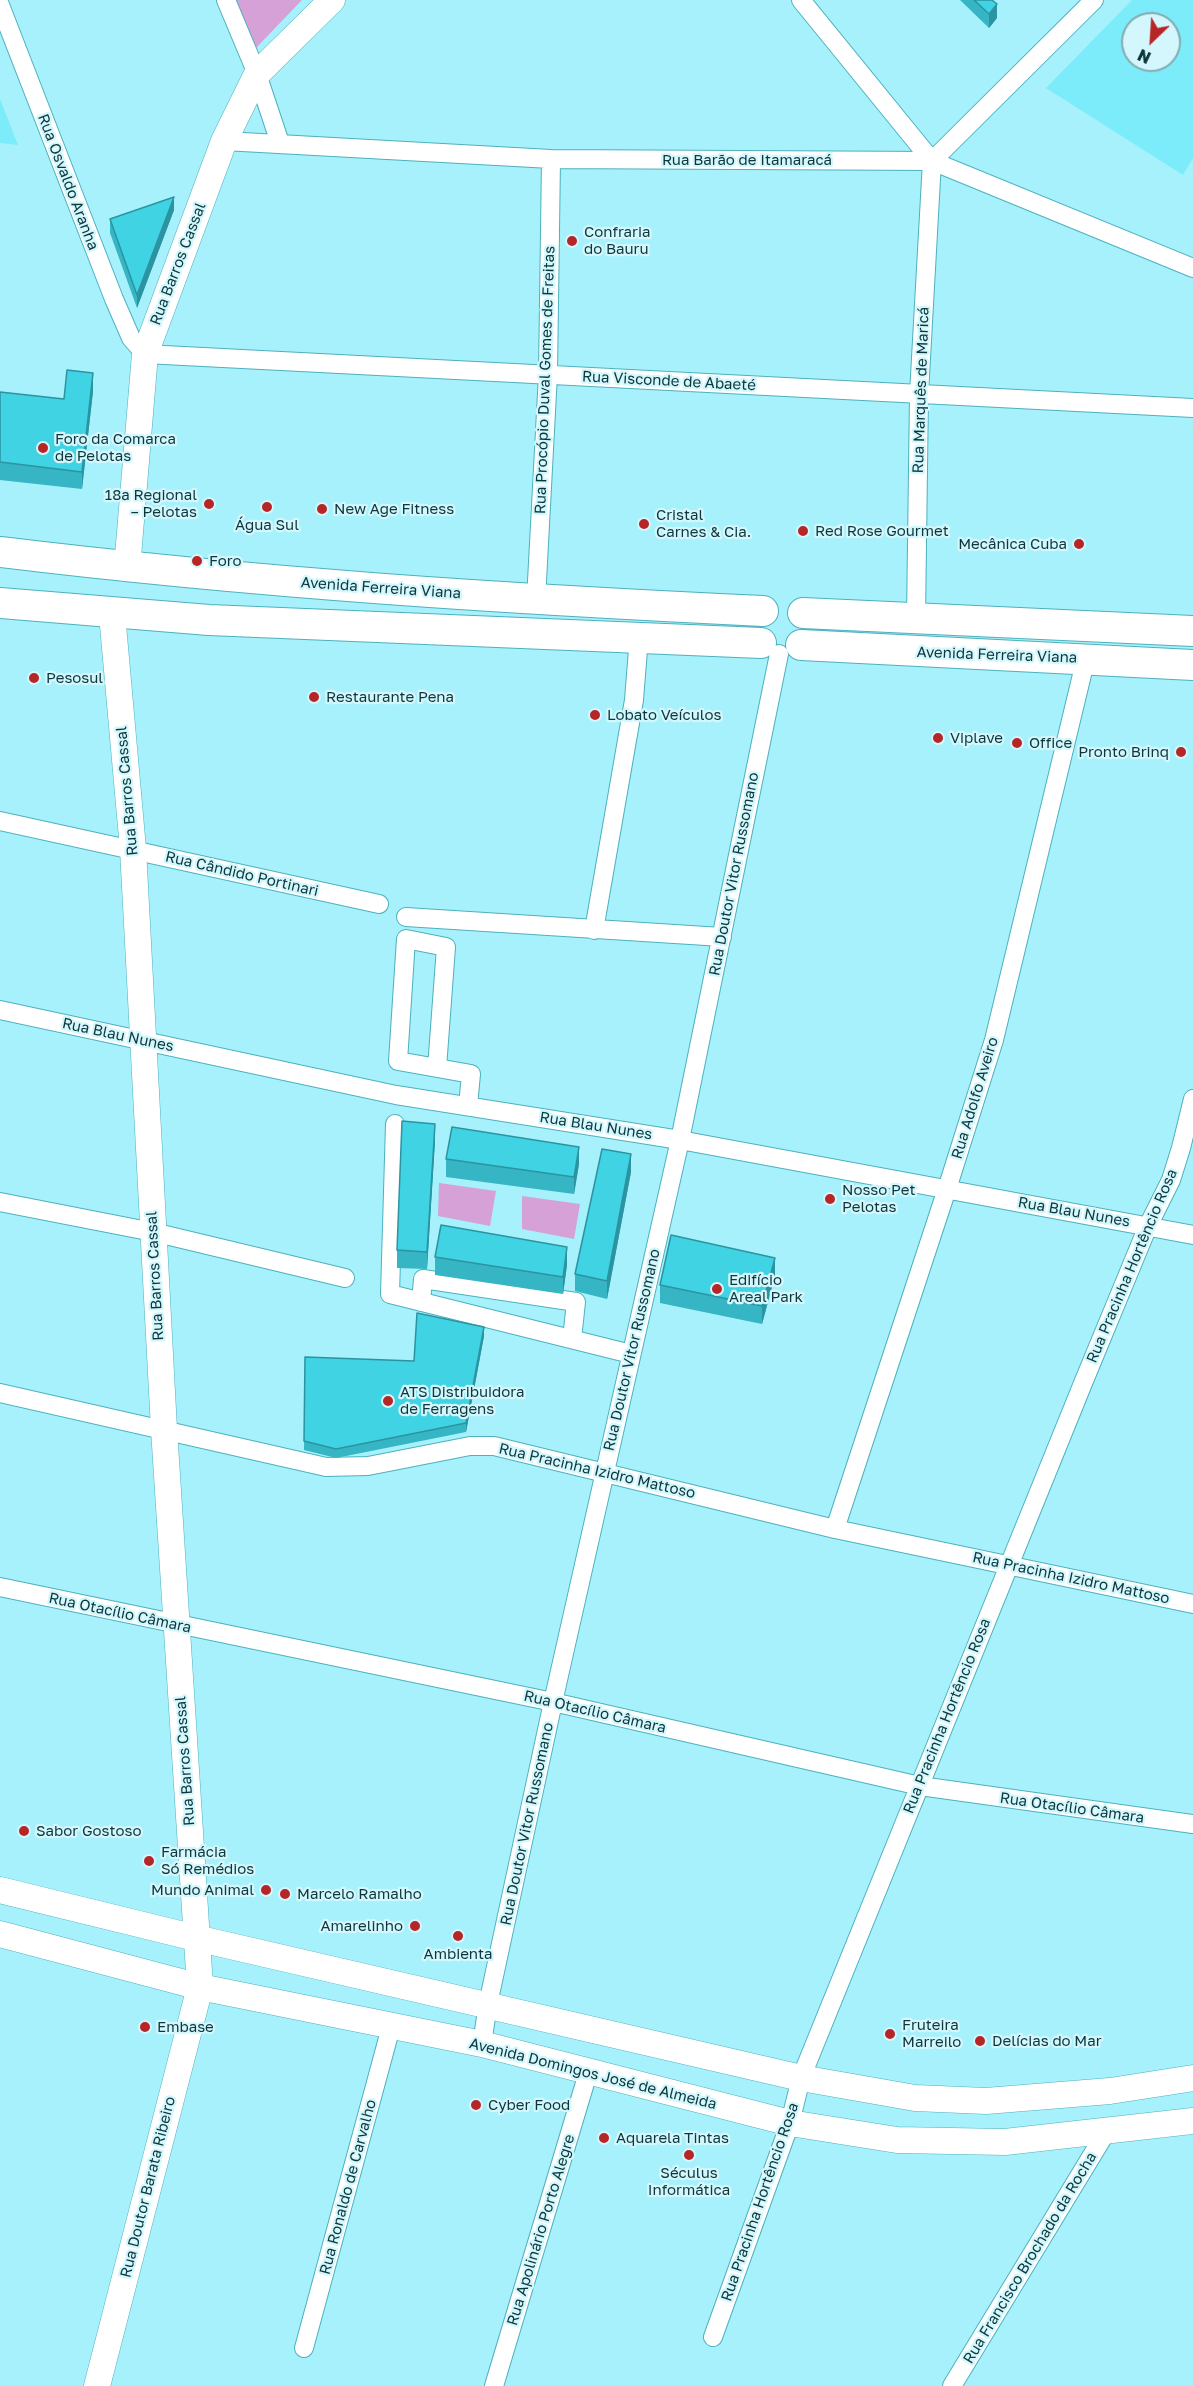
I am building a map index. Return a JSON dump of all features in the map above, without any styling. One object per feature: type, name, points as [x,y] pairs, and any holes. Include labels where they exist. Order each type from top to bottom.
[{"type":"main road","name":"Rua Barros Cassal","points":[[127,568],[145,354],[224,141],[257,74],[332,0]]},
{"type":"main road","name":"Avenida Ferreira Viana","points":[[0,552],[127,568],[536,600],[763,611]]},
{"type":"main road","name":"Avenida Ferreira Viana","points":[[0,603],[112,614],[460,632],[639,637],[780,647],[1086,658],[1193,665]]},
{"type":"main road","points":[[783,603],[803,613],[807,634],[780,647],[756,630],[757,622],[763,611],[770,606],[783,603]]},
{"type":"main road","points":[[803,613],[1193,631]]},
{"type":"main road","name":"Rua Barros Cassal","points":[[112,614],[133,849],[164,1429],[200,1987]]},
{"type":"main road","points":[[0,1890],[196,1938],[801,2078],[915,2098],[986,2101],[1110,2091],[1193,2078]]},
{"type":"main road","name":"Avenida Domingos José de Almeida","points":[[0,1934],[200,1987],[482,2044],[790,2123],[897,2140],[954,2143],[1005,2142],[1193,2121]]},
{"type":"main road","name":"Rua Doutor Barata Ribeiro","points":[[97,2386],[200,1987]]},
{"type":"street","points":[[226,0],[257,74],[280,143]]},
{"type":"street","points":[[801,0],[932,161],[1093,2]]},
{"type":"street","name":"Rua Osvaldo Aranha","points":[[0,5],[114,299],[131,338],[145,354]]},
{"type":"street","name":"Rua Barão de Itamaracá","points":[[224,141],[550,159],[932,161],[1193,268]]},
{"type":"street","name":"Rua Procópio Duval Gomes de Freitas","points":[[536,600],[548,374],[550,159]]},
{"type":"street","name":"Rua Marquês de Maricá","points":[[916,619],[919,394],[932,161]]},
{"type":"street","name":"Rua Visconde de Abaeté","points":[[145,354],[1193,408]]},
{"type":"street","points":[[594,930],[634,700],[639,637]]},
{"type":"street","name":"Rua Doutor Vitor Russomano","points":[[482,2044],[488,2004],[553,1702],[680,1140],[780,647]]},
{"type":"street","name":"Rua Adolfo Aveiro","points":[[836,1529],[994,1040],[1086,658]]},
{"type":"street","name":"Rua Cândido Portinari","points":[[0,821],[379,904]]},
{"type":"street","points":[[406,917],[722,937]]},
{"type":"street","points":[[437,1068],[446,946],[406,939],[398,1061],[437,1068],[471,1074],[468,1106]]},
{"type":"street","name":"Rua Blau Nunes","points":[[0,1010],[396,1095],[680,1140],[1193,1235]]},
{"type":"street","name":"Rua Pracinha Hortêncio Rosa","points":[[713,2337],[790,2123],[801,2078],[920,1786],[1007,1564],[1148,1226],[1171,1180],[1193,1099]]},
{"type":"street","points":[[395,1124],[390,1294],[631,1354]]},
{"type":"street","points":[[0,1202],[153,1232],[345,1278]]},
{"type":"street","points":[[421,1302],[423,1279],[576,1302],[572,1339]]},
{"type":"street","name":"Rua Pracinha Izidro Mattoso","points":[[0,1393],[326,1467],[368,1466],[470,1446],[494,1446],[836,1529],[1193,1604]]},
{"type":"street","name":"Rua Otacílio Câmara","points":[[0,1587],[553,1702],[920,1786],[1193,1824]]},
{"type":"street","name":"Rua Ronaldo de Carvalho","points":[[304,2348],[392,2027]]},
{"type":"street","name":"Rua Apolinário Porto Alegre","points":[[494,2386],[588,2073]]},
{"type":"street","name":"Rua Francisco Brochado da Rocha","points":[[952,2386],[1108,2129]]},
{"type":"shaded area","points":[[235,0],[302,0],[255,49]]},
{"type":"shaded area","points":[[1132,0],[1193,0],[1193,158],[1183,175],[1046,88]]},
{"type":"shaded area","points":[[0,99],[18,145],[0,143]]},
{"type":"shaded area","points":[[439,1183],[496,1191],[490,1226],[438,1216]]},
{"type":"shaded area","points":[[522,1196],[580,1204],[574,1239],[522,1229]]},
{"type":"building","points":[[974,0],[992,0],[997,4],[989,14]]},
{"type":"building","points":[[174,197],[137,295],[110,219]]},
{"type":"building","name":"Foro da Comarca de Pelotas","points":[[67,370],[93,373],[82,472],[0,462],[0,392],[64,399]]},
{"type":"building","points":[[402,1121],[435,1124],[427,1252],[397,1250]]},
{"type":"building","points":[[452,1127],[579,1147],[574,1177],[446,1159]]},
{"type":"building","points":[[602,1149],[631,1154],[607,1281],[575,1274]]},
{"type":"building","points":[[441,1225],[567,1247],[563,1277],[435,1257]]},
{"type":"building","name":"Edifício Areal Park","points":[[671,1235],[775,1258],[762,1306],[660,1285]]},
{"type":"building","name":"ATS Distribuidora de Ferragens","points":[[417,1313],[484,1327],[466,1423],[336,1449],[304,1441],[305,1357],[414,1361]]},
{"type":"place","name":"Confraria do Bauru","points":[[572,241]]},
{"type":"place","name":"Foro da Comarca de Pelotas","points":[[43,448]]},
{"type":"place","name":"18ª Regional – Pelotas","points":[[209,504]]},
{"type":"place","name":"Água Sul","points":[[267,507]]},
{"type":"place","name":"New Age Fitness","points":[[322,509]]},
{"type":"place","name":"Cristal Carnes & Cia.","points":[[644,524]]},
{"type":"place","name":"Red Rose Gourmet","points":[[803,531]]},
{"type":"place","name":"Mecânica Cuba","points":[[1079,544]]},
{"type":"place","name":"Foro","points":[[197,561]]},
{"type":"place","name":"Pesosul","points":[[34,678]]},
{"type":"place","name":"Restaurante Pena","points":[[314,697]]},
{"type":"place","name":"Lobato Veículos","points":[[595,715]]},
{"type":"place","name":"Viplave","points":[[938,738]]},
{"type":"place","name":"Office","points":[[1017,743]]},
{"type":"place","name":"Pronto Brinq","points":[[1181,752]]},
{"type":"place","name":"Nosso Pet Pelotas","points":[[830,1199]]},
{"type":"place","name":"Edifício Areal Park","points":[[717,1289]]},
{"type":"place","name":"ATS Distribuidora de Ferragens","points":[[388,1401]]},
{"type":"place","name":"Sabor Gostoso","points":[[24,1831]]},
{"type":"place","name":"Farmácia Só Remédios","points":[[149,1861]]},
{"type":"place","name":"Mundo Animal","points":[[266,1890]]},
{"type":"place","name":"Marcelo Ramalho","points":[[285,1894]]},
{"type":"place","name":"Amarelinho","points":[[415,1926]]},
{"type":"place","name":"Ambienta","points":[[458,1936]]},
{"type":"place","name":"Embase","points":[[145,2027]]},
{"type":"place","name":"Fruteira Marreilo","points":[[890,2034]]},
{"type":"place","name":"Delícias do Mar","points":[[980,2041]]},
{"type":"place","name":"Cyber Food","points":[[476,2105]]},
{"type":"place","name":"Aquarela Tintas","points":[[604,2138]]},
{"type":"place","name":"Séculus Informática","points":[[689,2155]]}]
